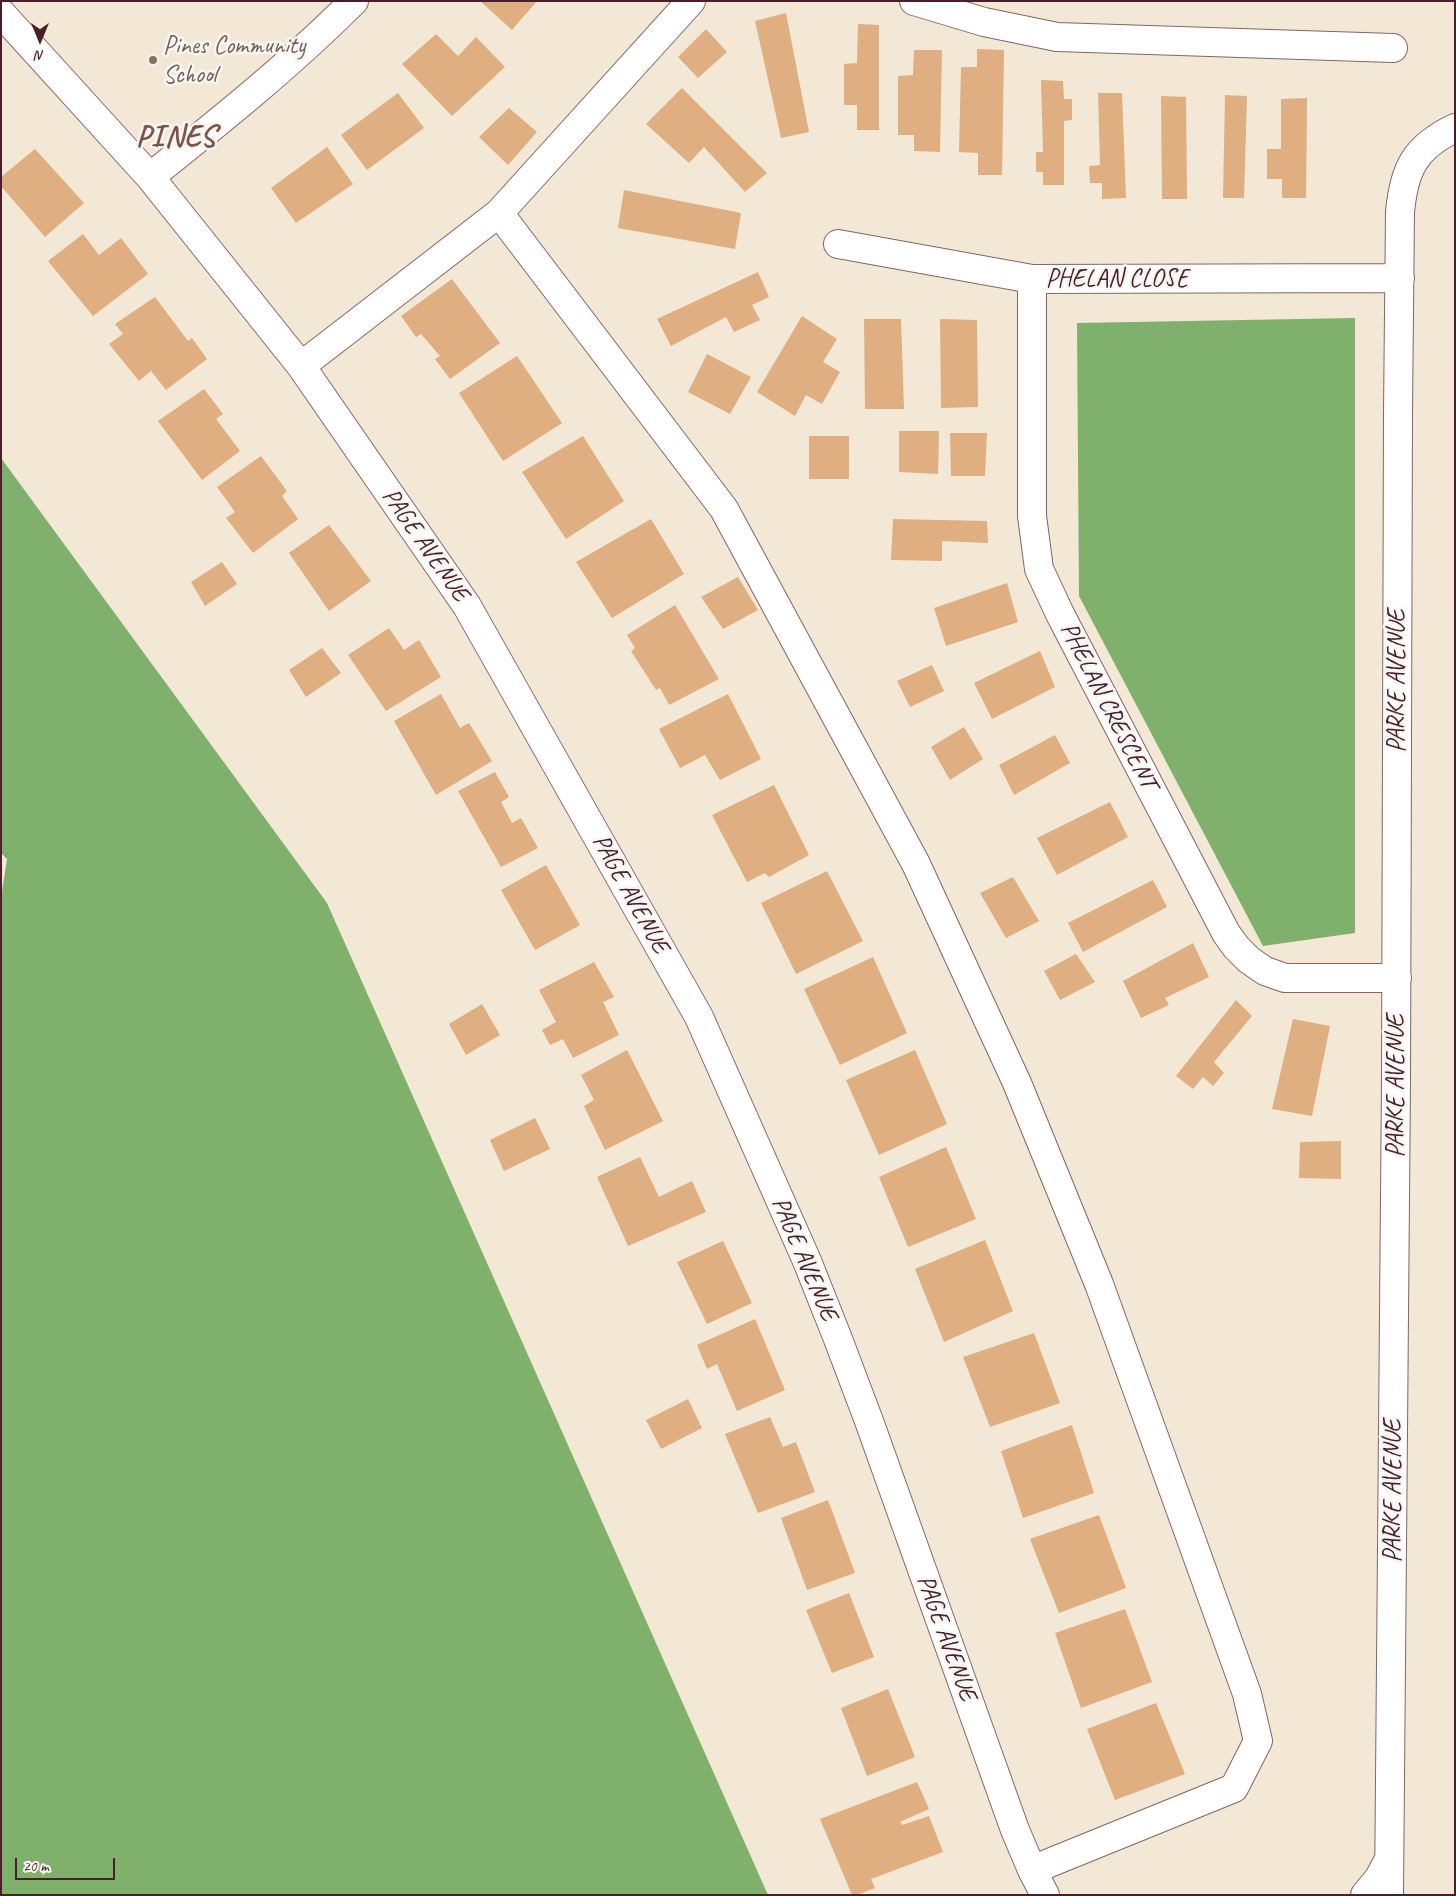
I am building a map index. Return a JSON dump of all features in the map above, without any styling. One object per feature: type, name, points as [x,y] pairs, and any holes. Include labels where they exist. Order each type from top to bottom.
[{"type":"street","points":[[150,177],[237,108],[320,35],[354,1]]},
{"type":"street","points":[[301,366],[499,213],[692,1]]},
{"type":"street","points":[[914,1],[984,22],[1057,36],[1393,48]]},
{"type":"street","name":"PAGE AVENUE","points":[[1,13],[150,177],[301,366],[467,606],[699,1017],[807,1261],[838,1339],[870,1421],[1012,1821],[1032,1870],[1045,1895]]},
{"type":"street","name":"PARKE AVENUE","points":[[1389,1895],[1400,212],[1402,190],[1410,168],[1421,151],[1437,136],[1455,128]]},
{"type":"street","points":[[499,213],[724,509],[916,864],[1017,1083],[1099,1284],[1247,1694],[1258,1741],[1234,1788],[1032,1870]]},
{"type":"street","name":"PHELAN CLOSE","points":[[838,244],[1032,279],[1400,278]]},
{"type":"street","name":"PHELAN CRESCENT","points":[[1032,279],[1032,516],[1039,569],[1060,614],[1203,889],[1226,933],[1236,947],[1265,971],[1285,978],[1396,978]]},
{"type":"street","points":[[1365,1895],[1379,1878],[1389,1859]]},
{"type":"green space","points":[[1355,318],[1355,933],[1263,946],[1079,596],[1077,323]]},
{"type":"green space","points":[[1,458],[327,903],[768,1895],[1,1895],[1,898],[7,859],[1,853]]},
{"type":"building","points":[[480,1],[537,1],[512,30]]},
{"type":"building","points":[[786,13],[809,132],[781,138],[755,21]]},
{"type":"building","points":[[858,24],[879,25],[879,130],[857,130],[857,105],[844,105],[844,64],[857,63]]},
{"type":"building","points":[[706,29],[727,52],[698,78],[678,57]]},
{"type":"building","points":[[436,34],[458,56],[476,37],[505,67],[452,116],[402,64]]},
{"type":"building","points":[[977,49],[1004,50],[1002,175],[978,175],[978,153],[959,152],[961,67],[977,67]]},
{"type":"building","points":[[914,50],[942,50],[940,152],[914,151],[914,135],[898,135],[898,76],[913,75]]},
{"type":"building","points":[[1041,80],[1063,81],[1064,99],[1072,99],[1072,120],[1064,121],[1064,185],[1043,185],[1043,172],[1036,172],[1036,152],[1043,152]]},
{"type":"building","points":[[682,88],[767,173],[745,192],[704,147],[689,163],[646,124]]},
{"type":"building","points":[[398,93],[424,128],[367,170],[341,135]]},
{"type":"building","points":[[1098,93],[1122,93],[1126,198],[1102,199],[1102,183],[1090,183],[1089,166],[1100,165]]},
{"type":"building","points":[[1225,95],[1247,96],[1244,198],[1223,198]]},
{"type":"building","points":[[1161,96],[1186,97],[1187,199],[1162,199]]},
{"type":"building","points":[[1307,98],[1306,198],[1282,198],[1282,179],[1267,179],[1267,149],[1281,149],[1281,99]]},
{"type":"building","points":[[509,108],[537,132],[508,165],[479,137]]},
{"type":"building","points":[[327,147],[353,184],[296,223],[271,188]]},
{"type":"building","points":[[35,149],[84,203],[45,237],[1,186],[1,177]]},
{"type":"building","points":[[624,190],[741,213],[735,249],[618,228]]},
{"type":"building","points":[[83,234],[99,255],[121,238],[148,274],[93,316],[48,261]]},
{"type":"building","points":[[758,272],[769,297],[752,305],[760,320],[734,332],[726,317],[671,346],[657,319]]},
{"type":"building","points":[[452,279],[500,343],[450,379],[435,359],[440,356],[421,334],[416,337],[401,316]]},
{"type":"building","points":[[155,297],[188,341],[192,338],[207,359],[166,390],[151,371],[139,381],[109,344],[123,334],[115,324]]},
{"type":"building","points":[[802,316],[837,339],[823,362],[840,372],[822,404],[806,395],[795,416],[757,392]]},
{"type":"building","points":[[864,319],[901,319],[904,409],[865,409]]},
{"type":"building","points":[[940,319],[977,320],[978,407],[941,408]]},
{"type":"building","points":[[707,354],[751,377],[730,414],[688,392]]},
{"type":"building","points":[[517,356],[562,423],[503,461],[459,393]]},
{"type":"building","points":[[204,389],[223,414],[216,419],[240,451],[202,480],[158,421]]},
{"type":"building","points":[[899,431],[939,431],[938,474],[899,472]]},
{"type":"building","points":[[950,433],[987,433],[985,476],[951,476]]},
{"type":"building","points":[[583,436],[624,501],[566,539],[522,472]]},
{"type":"building","points":[[809,436],[849,436],[849,479],[809,479]]},
{"type":"building","points":[[261,456],[287,491],[282,496],[298,519],[253,553],[226,518],[235,512],[217,487]]},
{"type":"building","points":[[651,519],[684,574],[612,618],[576,562]]},
{"type":"building","points":[[893,519],[987,521],[988,543],[942,541],[942,561],[891,560]]},
{"type":"building","points":[[329,525],[371,581],[329,611],[289,553]]},
{"type":"building","points":[[222,562],[237,584],[205,606],[191,582]]},
{"type":"building","points":[[738,577],[758,610],[723,629],[701,597]]},
{"type":"building","points":[[1007,583],[1018,622],[946,646],[934,608]]},
{"type":"building","points":[[675,605],[719,679],[669,705],[660,688],[656,690],[631,651],[635,648],[627,635]]},
{"type":"building","points":[[389,628],[404,650],[419,640],[441,677],[386,711],[348,655]]},
{"type":"building","points":[[322,648],[341,673],[306,697],[289,670]]},
{"type":"building","points":[[1040,651],[1055,687],[992,719],[974,683]]},
{"type":"building","points":[[932,665],[944,691],[910,707],[897,681]]},
{"type":"building","points":[[441,694],[460,728],[469,723],[492,761],[436,795],[394,721]]},
{"type":"building","points":[[728,694],[761,759],[720,780],[705,755],[680,768],[659,729]]},
{"type":"building","points":[[964,727],[983,759],[950,780],[931,747]]},
{"type":"building","points":[[1055,735],[1070,763],[1014,795],[999,765]]},
{"type":"building","points":[[495,772],[509,797],[501,802],[512,823],[521,818],[538,848],[501,867],[458,791]]},
{"type":"building","points":[[774,785],[809,855],[769,877],[765,873],[747,882],[712,815]]},
{"type":"building","points":[[1110,802],[1128,837],[1057,875],[1037,838]]},
{"type":"building","points":[[546,865],[580,925],[535,950],[501,890]]},
{"type":"building","points":[[827,871],[863,941],[796,974],[761,903]]},
{"type":"building","points":[[1013,877],[1039,921],[1006,938],[980,893]]},
{"type":"building","points":[[1153,880],[1167,907],[1083,952],[1068,923]]},
{"type":"building","points":[[1193,943],[1209,977],[1165,998],[1169,1005],[1141,1018],[1123,981]]},
{"type":"building","points":[[1076,954],[1095,982],[1060,1000],[1044,971]]},
{"type":"building","points":[[873,957],[907,1033],[840,1065],[804,989]]},
{"type":"building","points":[[594,962],[614,997],[603,1002],[619,1035],[573,1058],[563,1039],[550,1045],[542,1030],[556,1022],[539,990]]},
{"type":"building","points":[[1236,1000],[1252,1016],[1214,1062],[1224,1073],[1213,1086],[1203,1077],[1193,1089],[1176,1076]]},
{"type":"building","points":[[482,1004],[500,1035],[466,1055],[449,1024]]},
{"type":"building","points":[[1293,1019],[1330,1026],[1312,1116],[1272,1109]]},
{"type":"building","points":[[627,1050],[663,1121],[605,1150],[584,1106],[594,1100],[581,1075]]},
{"type":"building","points":[[915,1050],[947,1124],[879,1155],[846,1080]]},
{"type":"building","points":[[535,1118],[550,1149],[504,1171],[490,1140]]},
{"type":"building","points":[[1341,1141],[1341,1179],[1299,1178],[1300,1142]]},
{"type":"building","points":[[946,1147],[976,1219],[908,1247],[879,1177]]},
{"type":"building","points":[[640,1157],[659,1197],[692,1181],[706,1212],[628,1246],[597,1177]]},
{"type":"building","points":[[985,1240],[1013,1311],[944,1342],[915,1269]]},
{"type":"building","points":[[723,1241],[752,1303],[707,1324],[677,1262]]},
{"type":"building","points":[[755,1319],[785,1390],[737,1411],[717,1364],[707,1369],[697,1345]]},
{"type":"building","points":[[1034,1333],[1060,1403],[990,1427],[963,1357]]},
{"type":"building","points":[[688,1399],[702,1428],[661,1449],[646,1420]]},
{"type":"building","points":[[770,1417],[783,1447],[796,1442],[815,1492],[758,1513],[725,1434]]},
{"type":"building","points":[[1072,1425],[1094,1493],[1023,1518],[1001,1451]]},
{"type":"building","points":[[828,1500],[855,1573],[807,1590],[781,1518]]},
{"type":"building","points":[[1099,1515],[1126,1588],[1059,1613],[1030,1539]]},
{"type":"building","points":[[849,1593],[874,1657],[832,1673],[806,1610]]},
{"type":"building","points":[[1125,1609],[1152,1682],[1081,1708],[1055,1633]]},
{"type":"building","points":[[888,1689],[915,1757],[867,1776],[841,1708]]},
{"type":"building","points":[[1156,1703],[1185,1774],[1115,1800],[1087,1729]]},
{"type":"building","points":[[917,1782],[929,1809],[900,1822],[902,1825],[929,1816],[943,1852],[871,1879],[875,1888],[852,1895],[820,1819]]},
{"type":"place","name":"Pines Community School","points":[[153,60]]},
{"type":"district","name":"PINES","points":[[176,138]]}]
